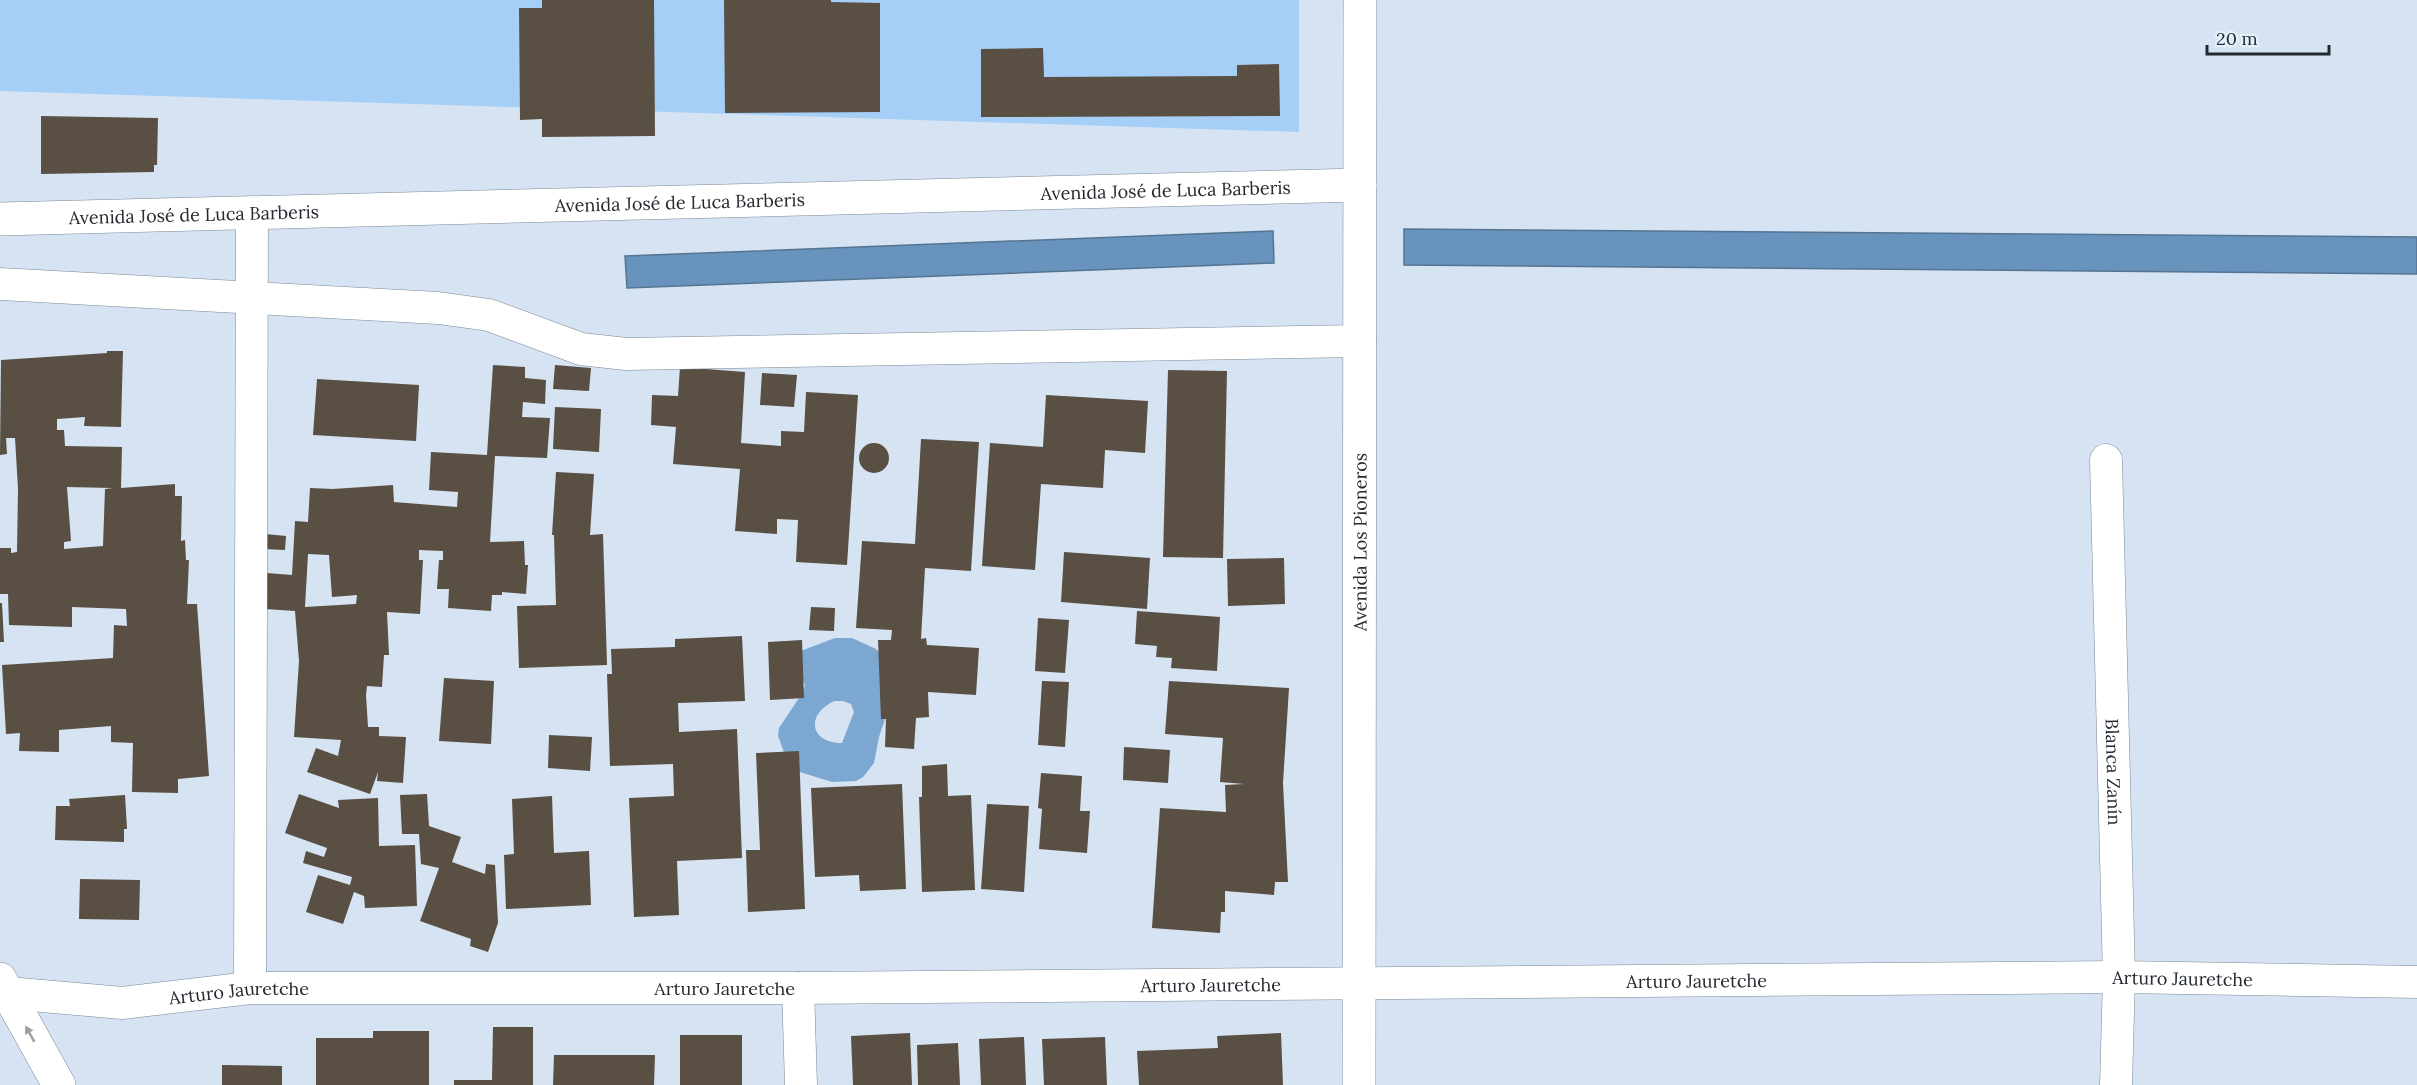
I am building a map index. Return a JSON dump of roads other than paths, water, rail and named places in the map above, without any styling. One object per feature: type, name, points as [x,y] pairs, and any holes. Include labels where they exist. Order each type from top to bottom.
[{"type":"main road","name":"Avenida Los Pioneros","points":[[1359,1085],[1360,0]]},
{"type":"main road","name":"Avenida José de Luca Barberis","points":[[0,219],[1360,184]]},
{"type":"main road","points":[[4,986],[58,1085]]},
{"type":"street","points":[[250,988],[252,213]]},
{"type":"street","points":[[0,284],[438,308],[489,315],[581,349],[626,354],[1360,341]]},
{"type":"street","name":"Blanca Zanín","points":[[2106,460],[2119,976],[2116,1085]]},
{"type":"street","name":"Arturo Jauretche","points":[[4,986],[122,1003],[250,988],[798,988],[2119,976],[2417,982]]},
{"type":"street","points":[[798,988],[801,1085]]}]
